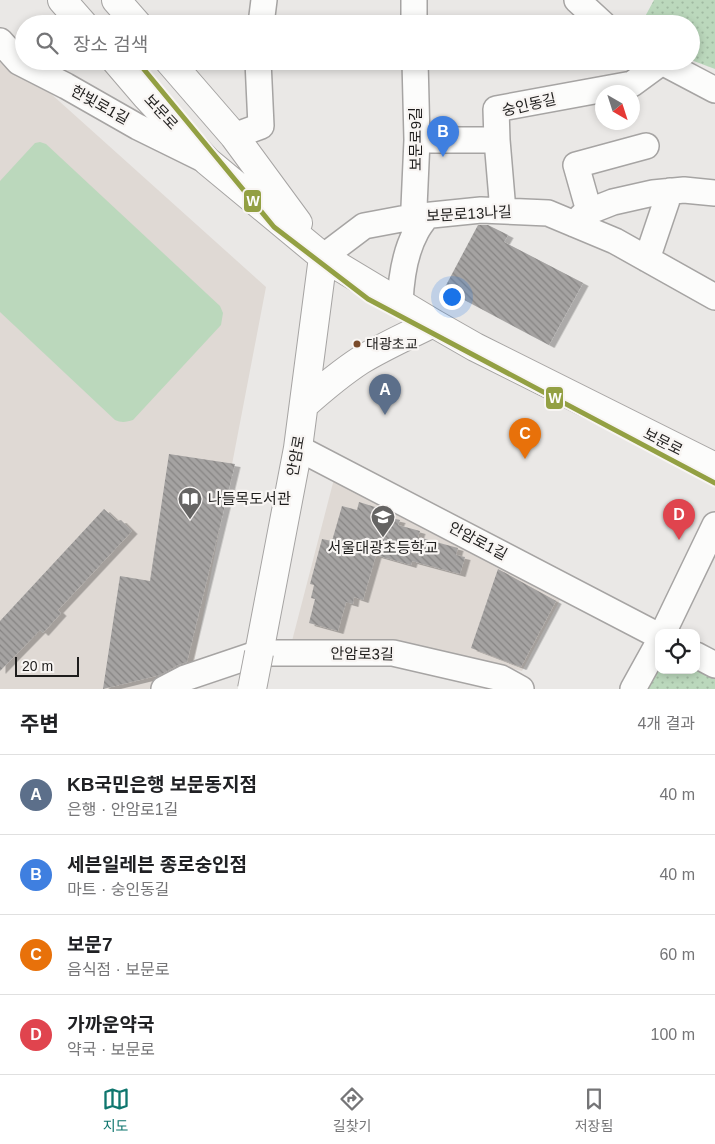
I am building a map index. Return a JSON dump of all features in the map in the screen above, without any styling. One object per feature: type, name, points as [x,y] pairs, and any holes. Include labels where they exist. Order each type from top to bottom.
[{"type":"main road","points":[[62,0],[75,15]]},
{"type":"main road","points":[[116,0],[129,15]]},
{"type":"main road","name":"보문로","points":[[124,70],[207,161],[323,257],[475,347],[715,468]]},
{"type":"main road","name":"보문로","points":[[177,70],[234,136],[323,257]]},
{"type":"main road","name":"안암로","points":[[252,689],[298,448],[323,257]]},
{"type":"main road","points":[[304,405],[322,388],[361,360],[433,323]]},
{"type":"street","points":[[262,15],[264,0]]},
{"type":"street","points":[[414,0],[414,15]]},
{"type":"street","points":[[577,0],[593,15]]},
{"type":"street","name":"한빛로1길","points":[[0,41],[15,58]]},
{"type":"street","name":"한빛로1길","points":[[35,70],[138,127],[207,161]]},
{"type":"street","points":[[234,136],[261,126],[258,70]]},
{"type":"street","name":"보문로9길","points":[[415,70],[417,140],[414,207],[420,216]]},
{"type":"street","name":"숭인동길","points":[[417,140],[497,140],[496,109],[632,84],[650,70]]},
{"type":"street","name":"숭인동길","points":[[676,70],[715,90]]},
{"type":"street","points":[[497,140],[504,211]]},
{"type":"street","points":[[646,146],[576,166],[581,218],[613,202],[653,192],[684,190],[715,193]]},
{"type":"street","points":[[646,259],[670,192]]},
{"type":"street","name":"보문로13나길","points":[[323,257],[364,226],[420,216],[482,210],[548,213],[581,218],[615,241],[715,296]]},
{"type":"street","points":[[400,304],[404,262],[420,216]]},
{"type":"street","name":"안암로1길","points":[[298,448],[655,634]]},
{"type":"street","points":[[666,629],[715,526]]},
{"type":"street","points":[[633,689],[655,649]]},
{"type":"street","name":"안암로3길","points":[[164,689],[185,678],[258,653],[393,653],[501,678],[521,689]]},
{"type":"street","points":[[700,657],[715,665]]},
{"type":"shaded area","points":[[0,48],[15,61],[15,70],[24,70],[266,287],[193,668],[149,689],[0,689]]},
{"type":"shaded area","name":"서울대광초등학교","points":[[334,479],[561,598],[522,671],[414,646],[292,641]]},
{"type":"green space","points":[[654,0],[715,0],[715,69],[700,63],[700,15],[646,15]]},
{"type":"green space","points":[[35,143],[46,144],[220,306],[223,313],[221,325],[133,420],[120,422],[115,420],[0,312],[0,181]]},
{"type":"green space","points":[[700,669],[715,676],[715,689],[646,689],[655,670],[655,674],[700,674]]},
{"type":"building","points":[[478,225],[488,225],[508,235],[504,242],[583,283],[549,345],[444,289]]},
{"type":"building","name":"나들목도서관","points":[[169,454],[235,464],[187,662],[160,675],[103,689],[120,576],[150,581]]},
{"type":"building","points":[[359,502],[388,511],[387,517],[400,520],[398,525],[420,531],[418,537],[458,548],[456,555],[465,557],[460,574],[412,561],[411,565],[376,555],[363,600],[354,597],[353,604],[346,602],[338,631],[309,623],[315,599],[311,598],[314,585],[310,584],[322,539],[332,541],[342,506],[357,510]]},
{"type":"building","points":[[104,509],[117,521],[121,520],[132,531],[58,610],[61,613],[43,633],[40,630],[0,671],[0,621]]},
{"type":"building","points":[[498,569],[556,601],[521,667],[471,648]]},
{"type":"transit line","name":"W","points":[[144,70],[274,227],[368,299],[715,483]]},
{"type":"place","name":"세븐일레븐 종로숭인점","points":[[443,157]]},
{"type":"place","name":"대광초교","points":[[357,344]]},
{"type":"place","name":"KB국민은행 보문동지점","points":[[385,415]]},
{"type":"place","name":"보문7","points":[[525,459]]},
{"type":"place","name":"나들목도서관","points":[[190,520]]},
{"type":"place","name":"서울대광초등학교","points":[[383,538]]},
{"type":"place","name":"가까운약국","points":[[679,540]]}]
